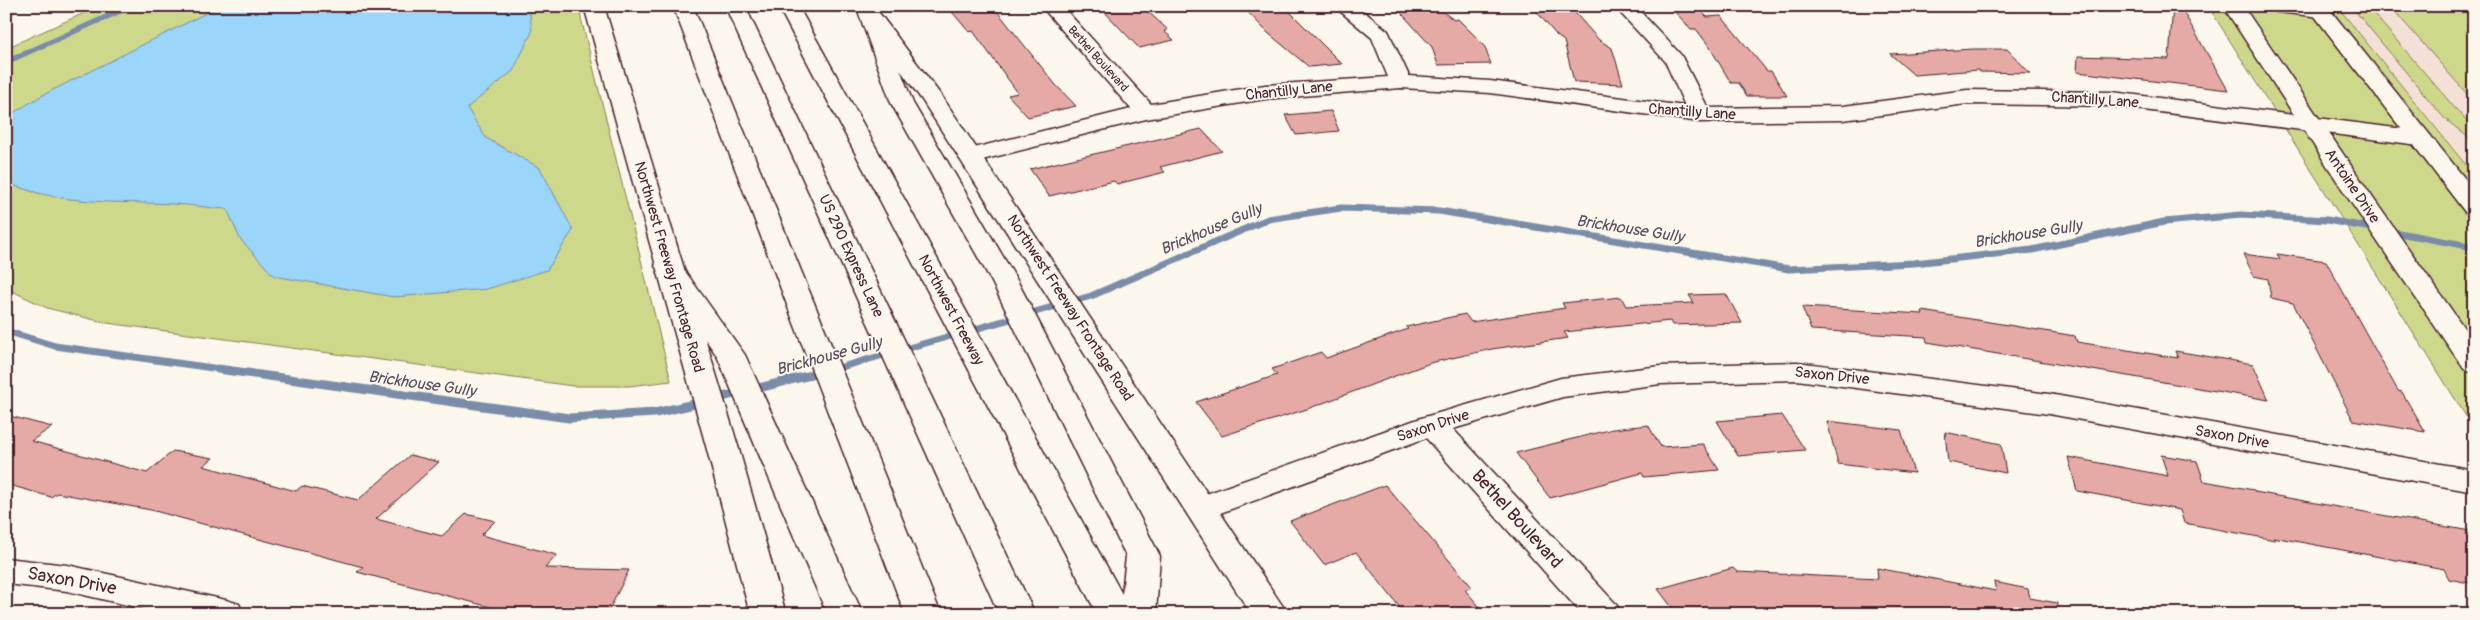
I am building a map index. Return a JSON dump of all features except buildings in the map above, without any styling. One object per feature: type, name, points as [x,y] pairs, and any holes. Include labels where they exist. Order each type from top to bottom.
[{"type":"main road","name":"Northwest Freeway Frontage Road","points":[[594,6],[668,266],[722,446],[768,614]]},
{"type":"main road","points":[[684,6],[844,410],[922,614]]},
{"type":"main road","name":"US 290 Express Lane","points":[[735,6],[1017,614]]},
{"type":"main road","name":"Northwest Freeway","points":[[788,6],[1115,614]]},
{"type":"main road","name":"Bethel Boulevard","points":[[1051,6],[1146,112]]},
{"type":"main road","points":[[1344,6],[1381,35],[1401,82]]},
{"type":"main road","points":[[1624,6],[1674,59],[1700,116]]},
{"type":"main road","name":"Antoine Drive","points":[[2234,6],[2364,204],[2474,363]]},
{"type":"main road","points":[[2277,6],[2319,9],[2474,207]]},
{"type":"main road","name":"Northwest Freeway Frontage Road","points":[[866,9],[932,98],[1270,614]]},
{"type":"main road","points":[[866,9],[902,103],[1004,282],[1143,556],[1138,614]]},
{"type":"main road","name":"Chantilly Lane","points":[[970,156],[1146,112],[1265,92],[1401,82],[1490,87],[1700,116],[1842,113],[1967,97],[2112,99],[2419,138]]},
{"type":"main road","points":[[668,266],[730,355],[845,614]]},
{"type":"main road","name":"Saxon Drive","points":[[1201,508],[1432,425],[1561,388],[1661,375],[1797,371],[2049,404],[2474,481]]},
{"type":"main road","name":"Bethel Boulevard","points":[[1432,425],[1603,614]]},
{"type":"main road","name":"Saxon Drive","points":[[6,571],[68,578],[201,611]]},
{"type":"shaded area","points":[[2337,6],[2474,6],[2474,175]]},
{"type":"green space","points":[[100,6],[578,6],[671,381],[629,386],[573,386],[107,323],[47,308],[6,288],[6,48]]},
{"type":"green space","points":[[2208,6],[2337,6],[2474,175],[2474,429]]},
{"type":"green space","points":[[2351,6],[2367,6],[2474,130],[2474,142],[2444,118]]},
{"type":"green space","points":[[2390,6],[2474,6],[2474,102]]},
{"type":"water","points":[[220,6],[529,6],[532,32],[513,71],[467,108],[486,138],[540,168],[573,230],[547,270],[487,289],[394,297],[274,276],[240,239],[227,209],[174,204],[67,199],[26,190],[6,182],[6,117],[43,95]]},
{"type":"waterway","points":[[6,62],[131,6]]},
{"type":"waterway","name":"Brickhouse Gully","points":[[831,370],[1091,296],[1268,219],[1341,208],[1439,211],[1789,269],[1914,263],[2032,250],[2164,222],[2241,215],[2327,220],[2377,229]]},
{"type":"waterway","name":"Brickhouse Gully","points":[[2388,231],[2474,247]]},
{"type":"waterway","name":"Brickhouse Gully","points":[[6,331],[55,346],[227,370]]},
{"type":"waterway","name":"Brickhouse Gully","points":[[218,369],[569,418],[655,413],[703,402]]},
{"type":"waterway","name":"Brickhouse Gully","points":[[714,399],[831,370]]}]
